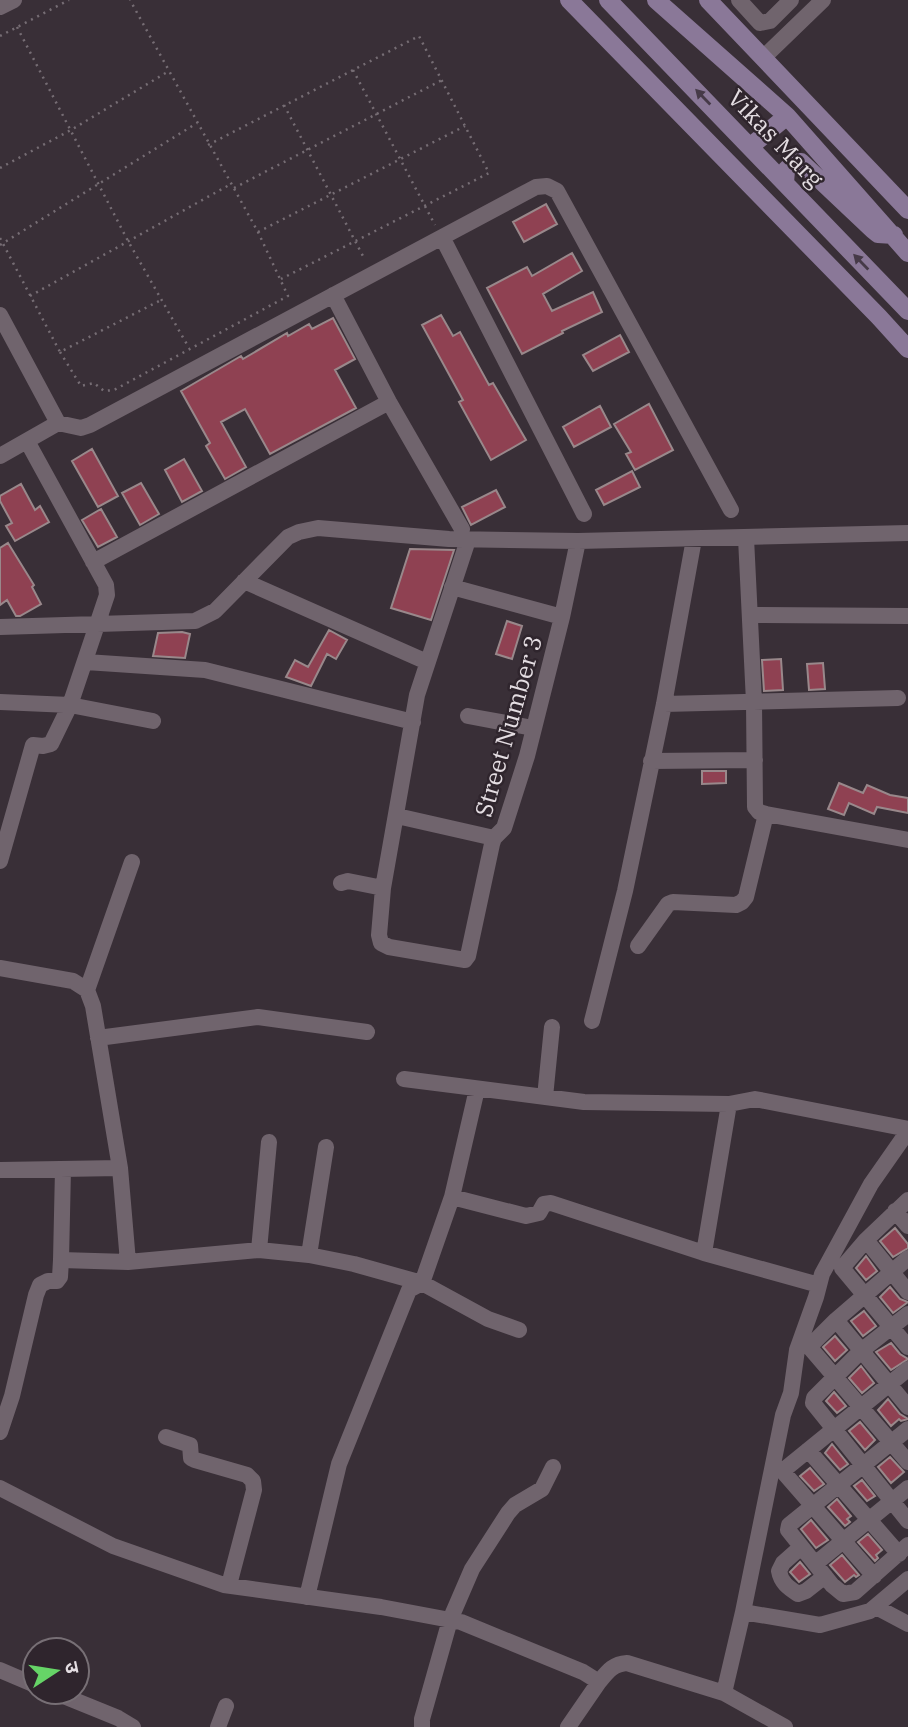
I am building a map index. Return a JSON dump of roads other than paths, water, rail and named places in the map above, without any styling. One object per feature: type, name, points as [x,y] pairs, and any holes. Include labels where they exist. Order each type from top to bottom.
[{"type":"main road","points":[[569,0],[908,349]]},
{"type":"main road","name":"Vikas Marg","points":[[608,0],[908,311]]},
{"type":"main road","name":"Vikas Marg","points":[[656,0],[787,116],[908,253]]},
{"type":"main road","points":[[708,0],[908,210]]},
{"type":"main road","points":[[751,146],[787,116]]},
{"type":"main road","points":[[785,183],[786,170],[793,163],[801,162],[873,230],[894,235]]},
{"type":"street","points":[[0,8],[14,0]]},
{"type":"street","points":[[738,0],[760,23],[770,21],[791,0]]},
{"type":"street","points":[[763,58],[823,0]]},
{"type":"street","points":[[0,456],[58,423],[81,428],[90,425],[536,187],[547,186],[557,191],[731,510]]},
{"type":"street","points":[[442,237],[584,513]]},
{"type":"street","points":[[333,295],[389,402],[465,535],[452,587],[417,695],[383,888],[348,881],[341,883]]},
{"type":"street","points":[[0,315],[58,423]]},
{"type":"street","points":[[93,562],[389,402]]},
{"type":"street","points":[[0,861],[33,746],[51,744],[70,705],[107,595],[106,585],[27,441]]},
{"type":"street","points":[[0,627],[195,621],[215,611],[288,537],[318,528],[578,541],[908,533]]},
{"type":"street","points":[[746,537],[754,702],[755,807],[766,814],[908,839]]},
{"type":"street","points":[[592,1021],[625,891],[664,704],[694,539]]},
{"type":"street","name":"Street Number 3","points":[[383,888],[379,935],[381,943],[389,947],[465,960],[494,838],[504,828],[527,756],[578,541]]},
{"type":"street","points":[[243,581],[427,662]]},
{"type":"street","points":[[452,587],[562,617]]},
{"type":"street","points":[[751,615],[908,616]]},
{"type":"street","points":[[86,662],[205,670],[413,722]]},
{"type":"street","points":[[664,704],[898,698]]},
{"type":"street","points":[[0,702],[70,705],[153,721]]},
{"type":"street","points":[[468,716],[533,728]]},
{"type":"street","points":[[651,761],[755,760]]},
{"type":"street","points":[[638,946],[668,904],[736,905],[742,902],[746,897],[766,814]]},
{"type":"street","points":[[397,816],[494,838]]},
{"type":"street","points":[[87,990],[132,862]]},
{"type":"street","points":[[0,968],[73,981],[87,990],[93,1006],[120,1168],[128,1262]]},
{"type":"street","points":[[98,1038],[258,1017],[368,1032]]},
{"type":"street","points":[[545,1097],[552,1027]]},
{"type":"street","points":[[404,1079],[584,1102],[729,1104],[755,1099],[908,1130],[871,1184],[822,1274],[797,1350],[790,1393],[783,1415],[724,1693]]},
{"type":"street","points":[[307,1597],[339,1464],[409,1290],[422,1283],[452,1197],[477,1089]]},
{"type":"street","points":[[704,1253],[729,1104]]},
{"type":"street","points":[[259,1250],[269,1142]]},
{"type":"street","points":[[309,1255],[326,1147]]},
{"type":"street","points":[[0,1170],[120,1168]]},
{"type":"street","points":[[0,1432],[12,1396],[36,1295],[40,1285],[57,1281],[60,1277],[63,1169]]},
{"type":"street","points":[[452,1197],[526,1216],[539,1213],[544,1204],[551,1203],[704,1253],[819,1285]]},
{"type":"street","points":[[908,1200],[866,1240],[845,1262],[842,1269],[908,1347]]},
{"type":"street","points":[[895,1211],[908,1226]]},
{"type":"street","points":[[866,1240],[908,1292]]},
{"type":"street","points":[[61,1260],[128,1262],[259,1250],[309,1255],[422,1283],[488,1319],[519,1330]]},
{"type":"street","points":[[908,1258],[811,1345],[811,1349],[908,1462]]},
{"type":"street","points":[[908,1314],[861,1351],[814,1398],[813,1403],[908,1521]]},
{"type":"street","points":[[836,1320],[908,1407]]},
{"type":"street","points":[[874,1576],[811,1507],[785,1474],[785,1469],[908,1370]]},
{"type":"street","points":[[808,1450],[838,1485],[869,1520],[903,1549],[855,1592],[843,1594],[801,1548],[788,1530],[789,1525],[838,1485],[863,1465],[891,1442],[908,1429]]},
{"type":"street","points":[[166,1437],[191,1445],[191,1458],[247,1475],[253,1481],[254,1490],[229,1585]]},
{"type":"street","points":[[422,1727],[450,1620],[472,1569],[508,1513],[515,1505],[541,1489],[553,1468]]},
{"type":"street","points":[[0,1488],[113,1546],[229,1585],[461,1622],[583,1672],[599,1682]]},
{"type":"street","points":[[801,1548],[783,1563],[779,1571],[780,1578],[798,1594],[806,1591],[843,1542],[908,1488]]},
{"type":"street","points":[[743,1612],[820,1625],[870,1611],[908,1579]]},
{"type":"street","points":[[876,1607],[908,1624]]},
{"type":"street","points":[[568,1727],[610,1669],[627,1663],[724,1693],[785,1727]]},
{"type":"street","points":[[0,1670],[21,1679]]},
{"type":"street","points":[[82,1706],[116,1723],[133,1727]]},
{"type":"street","points":[[218,1727],[226,1706]]}]
